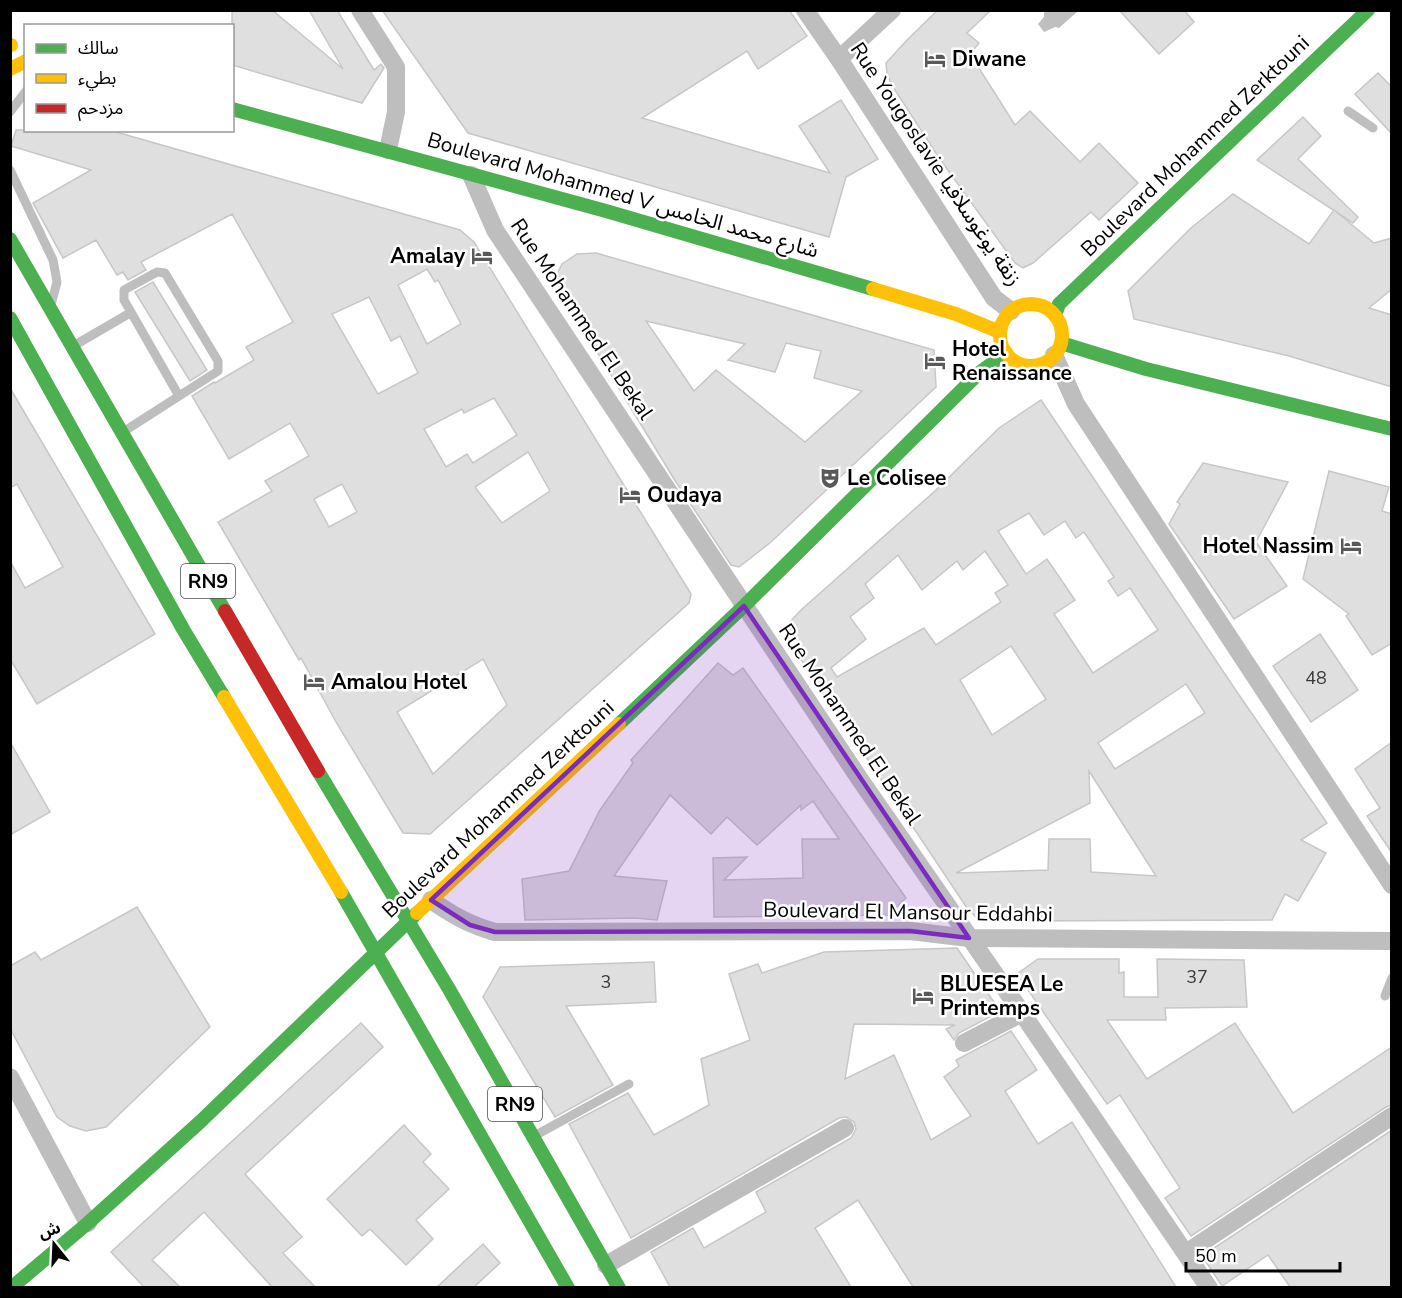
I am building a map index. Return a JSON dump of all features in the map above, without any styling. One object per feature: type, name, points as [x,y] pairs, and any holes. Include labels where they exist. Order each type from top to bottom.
[{"type":"main road","name":"Boulevard Mohammed Zerktouni","points":[[1055,315],[1059,304],[1368,10]]},
{"type":"main road","points":[[10,45],[24,53]]},
{"type":"main road","points":[[10,69],[24,62]]},
{"type":"main road","name":"Boulevard Mohammed V شارع محمد الخامس","points":[[234,110],[606,211],[911,300],[956,314],[1000,332]]},
{"type":"main road","name":"RN9","points":[[10,239],[121,433],[449,989],[619,1287]]},
{"type":"main road","points":[[1025,304],[1034,304],[1049,309],[1055,315],[1061,328],[1058,349],[1047,362],[1028,366],[1019,364],[1006,353],[1000,332],[1005,317],[1011,311],[1025,304]]},
{"type":"main road","name":"RN9","points":[[10,318],[183,629],[375,952],[568,1287]]},
{"type":"main road","points":[[1058,349],[1392,429]]},
{"type":"main road","name":"Boulevard Mohammed Zerktouni","points":[[11,1287],[88,1223],[200,1122],[375,952],[744,606],[979,373],[1006,353]]},
{"type":"street","points":[[360,10],[396,67],[397,96],[388,150]]},
{"type":"street","name":"Rue Yougoslavie زنقة يوغوسلافيا","points":[[805,10],[994,298],[1011,311]]},
{"type":"street","points":[[839,59],[892,10]]},
{"type":"street","name":"Rue Mohammed El Bekal","points":[[471,175],[495,230],[744,606],[859,778],[1209,1287]]},
{"type":"street","points":[[1058,349],[1076,404],[1392,885]]},
{"type":"street","name":"Boulevard El Mansour Eddahbi","points":[[431,900],[470,925],[495,932],[898,931],[969,938],[1392,941]]},
{"type":"street","points":[[964,1043],[1022,1012]]},
{"type":"street","points":[[10,1077],[88,1223]]},
{"type":"street","points":[[1185,1253],[1392,1116]]},
{"type":"street","points":[[606,1265],[845,1128]]},
{"type":"lane","points":[[10,112],[24,94]]},
{"type":"lane","points":[[1348,111],[1373,128]]},
{"type":"lane","points":[[10,170],[57,273],[57,282],[49,309]]},
{"type":"lane","points":[[121,433],[219,371],[218,361],[165,273],[157,272],[124,290],[123,300],[179,396]]},
{"type":"lane","points":[[73,346],[130,313]]},
{"type":"lane","points":[[1385,996],[1392,978]]},
{"type":"lane","points":[[533,1136],[629,1084]]},
{"type":"highlighted area","points":[[744,606],[969,938],[910,931],[495,932],[470,925],[431,900]]},
{"type":"shaded area","points":[[1046,11],[1078,11],[1059,28],[1055,27],[1044,32],[1038,24]]},
{"type":"building","points":[[232,10],[272,10],[343,69],[309,10],[337,10],[374,70],[381,64],[384,68],[362,103],[234,66],[234,24],[232,24]]},
{"type":"building","points":[[382,10],[789,10],[807,36],[758,69],[747,51],[642,118],[830,173],[799,126],[841,100],[878,159],[846,177],[829,237],[468,133]]},
{"type":"building","points":[[938,10],[991,10],[967,33],[979,43],[970,54],[1015,125],[1030,111],[1080,162],[1099,143],[1138,183],[1099,220],[1091,212],[1033,263],[1023,268],[1015,263],[939,158],[891,84],[887,73],[886,63]]},
{"type":"building","points":[[1119,10],[1184,10],[1194,22],[1159,54]]},
{"type":"building","points":[[1378,73],[1392,87],[1392,134],[1355,94]]},
{"type":"building","points":[[1303,117],[1321,136],[1298,159],[1358,217],[1353,223],[1257,160]]},
{"type":"building","points":[[16,130],[24,130],[24,132],[116,132],[460,230],[474,242],[691,594],[689,603],[430,834],[403,833],[336,722],[301,658],[299,660],[218,522],[272,491],[265,481],[309,456],[290,423],[229,459],[192,396],[254,360],[246,347],[293,322],[232,214],[141,262],[146,270],[128,280],[123,272],[117,275],[96,240],[63,258],[33,203],[91,170],[11,146]],"holes":[[[427,269],[435,282],[438,280],[461,324],[427,344],[398,285]],[[369,297],[391,341],[400,336],[418,373],[378,394],[332,314]],[[494,398],[517,435],[473,463],[467,454],[446,467],[424,429],[462,409],[464,413]],[[528,452],[550,491],[502,523],[475,487]],[[342,484],[357,512],[329,527],[314,499]],[[483,659],[507,705],[433,774],[397,712]]]},
{"type":"building","points":[[1233,194],[1309,244],[1334,210],[1374,243],[1392,238],[1392,289],[1369,308],[1392,315],[1392,387],[1289,356],[1134,319],[1128,291],[1191,228]]},
{"type":"building","points":[[596,253],[934,350],[936,387],[771,542],[739,567],[731,565],[674,479],[557,286],[557,274],[562,264],[577,254]],"holes":[[[646,321],[745,344],[728,360],[775,372],[786,343],[821,351],[814,378],[862,391],[805,442],[716,370],[694,391]]]},
{"type":"building","points":[[153,282],[207,370],[190,381],[135,292]]},
{"type":"building","points":[[10,388],[155,634],[37,704],[10,659],[10,561],[25,588],[63,567],[17,484],[10,488]]},
{"type":"building","points":[[1041,400],[1327,823],[1301,840],[1326,853],[1298,901],[1285,894],[1272,920],[980,921],[967,908],[792,646],[788,624],[801,610],[935,491],[999,428]],"holes":[[[1029,513],[1044,535],[1065,521],[1076,538],[1084,532],[1114,577],[1108,581],[1118,596],[1130,588],[1158,630],[1093,673],[1054,614],[1075,600],[1047,559],[1026,574],[998,531]],[[985,551],[1008,585],[995,593],[1001,602],[936,645],[924,628],[837,677],[831,668],[866,639],[850,617],[874,598],[865,584],[898,555],[922,590],[957,561],[963,570]],[[1011,646],[1046,699],[992,735],[960,680]],[[1186,684],[1205,713],[1115,769],[1098,743]],[[1089,771],[1156,876],[1091,872],[1090,839],[1049,839],[1048,870],[956,873],[1090,803]]]},
{"type":"building","points":[[1203,463],[1288,482],[1256,542],[1287,586],[1234,619],[1169,524],[1180,504],[1177,502]]},
{"type":"building","name":"Hotel Nassim","points":[[1329,471],[1389,487],[1382,511],[1392,514],[1392,643],[1372,655],[1346,616],[1349,614],[1303,579]]},
{"type":"building","points":[[1320,634],[1358,690],[1311,722],[1273,666]]},
{"type":"building","points":[[718,663],[733,675],[743,668],[906,898],[888,915],[714,917],[713,858],[747,857],[724,880],[803,878],[802,839],[839,839],[813,801],[801,810],[801,805],[757,845],[727,817],[711,834],[670,795],[614,876],[667,881],[657,920],[635,918],[525,920],[522,879],[569,871],[600,810],[633,763],[631,760]]},
{"type":"building","points":[[10,742],[50,812],[10,835]]},
{"type":"building","points":[[1392,742],[1392,853],[1367,816],[1380,808],[1355,769]]},
{"type":"building","points":[[137,907],[210,1027],[106,1127],[86,1131],[70,1126],[57,1117],[10,1028],[10,966],[35,952],[41,960]]},
{"type":"building","points":[[957,948],[999,1012],[959,1033],[954,1040],[946,1029],[955,1025],[854,1024],[845,1079],[894,1055],[931,1140],[971,1116],[944,1077],[959,1066],[956,1060],[1011,1031],[1037,1070],[1005,1091],[1038,1144],[1072,1122],[1176,1287],[913,1287],[858,1200],[815,1228],[851,1287],[670,1287],[651,1252],[693,1228],[704,1248],[766,1212],[756,1192],[851,1138],[856,1129],[854,1122],[846,1117],[839,1118],[631,1238],[569,1124],[628,1093],[654,1135],[709,1105],[701,1059],[750,1040],[729,974],[758,964],[762,973],[824,952]]},
{"type":"building","points":[[1038,959],[1119,959],[1119,973],[1124,972],[1124,997],[1158,997],[1157,959],[1244,960],[1247,1007],[1165,1008],[1166,1020],[1107,1020],[1147,1079],[1235,1023],[1293,1113],[1392,1047],[1392,1105],[1191,1236],[1165,1198],[1180,1188],[1120,1095],[1107,1104],[1017,974]]},
{"type":"building","points":[[654,962],[656,1002],[566,1006],[613,1085],[555,1117],[483,997],[500,967]]},
{"type":"building","points":[[361,1023],[383,1047],[245,1174],[302,1237],[283,1253],[315,1287],[272,1287],[204,1212],[152,1260],[180,1287],[144,1287],[111,1252]]},
{"type":"building","points":[[404,1125],[431,1154],[423,1162],[449,1189],[416,1220],[433,1239],[406,1265],[370,1229],[362,1236],[327,1199]]},
{"type":"building","points":[[1392,1130],[1392,1287],[1290,1287],[1268,1255],[1222,1286],[1202,1256]]},
{"type":"building","points":[[483,1244],[500,1263],[474,1287],[437,1287]]},
{"type":"traffic: fast","points":[[1055,315],[1059,304],[1368,10]]},
{"type":"traffic: fast","points":[[234,110],[606,211],[873,289]]},
{"type":"traffic: fast","points":[[10,239],[225,611]]},
{"type":"traffic: fast","points":[[10,318],[183,629],[224,697]]},
{"type":"traffic: fast","points":[[1061,343],[1146,369],[1392,429]]},
{"type":"traffic: fast","points":[[619,724],[744,606],[979,373],[1006,353]]},
{"type":"traffic: fast","points":[[318,771],[449,989],[619,1288]]},
{"type":"traffic: fast","points":[[341,892],[568,1288]]},
{"type":"traffic: fast","points":[[11,1288],[88,1223],[200,1122],[417,913]]},
{"type":"traffic: slow","points":[[10,69],[24,62]]},
{"type":"traffic: slow","points":[[873,289],[956,314],[1000,332]]},
{"type":"traffic: slow","points":[[1031,304],[1048,309],[1053,313],[1057,318],[1062,335],[1057,352],[1053,357],[1048,361],[1031,366],[1014,361],[1009,357],[1005,352],[1000,335],[1005,318],[1009,313],[1014,309],[1031,304]]},
{"type":"traffic: slow","points":[[224,697],[341,892]]},
{"type":"traffic: slow","points":[[417,913],[619,724]]},
{"type":"traffic: jam","points":[[225,611],[318,771]]},
{"type":"place","name":"Diwane","points":[[935,59]]},
{"type":"place","name":"Amalay","points":[[482,256]]},
{"type":"place","name":"Hotel Renaissance","points":[[935,361]]},
{"type":"place","name":"Le Colisee","points":[[830,478]]},
{"type":"place","name":"Oudaya","points":[[630,495]]},
{"type":"place","name":"Hotel Nassim","points":[[1351,546]]},
{"type":"place","name":"Amalou Hotel","points":[[314,682]]},
{"type":"place","name":"BLUESEA Le Printemps","points":[[923,996]]}]
